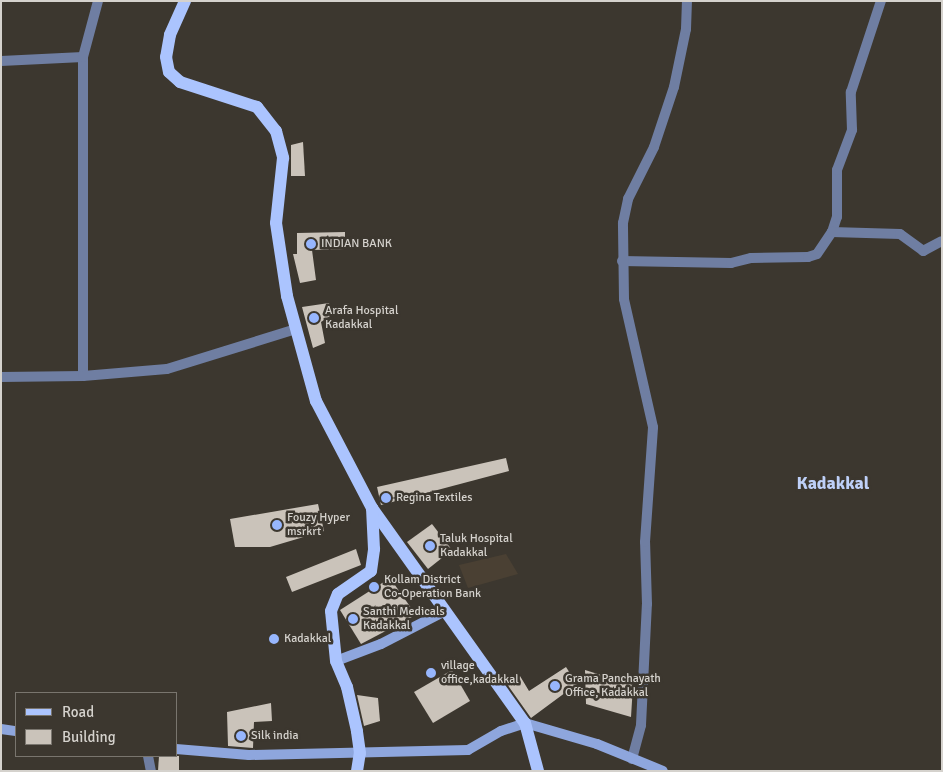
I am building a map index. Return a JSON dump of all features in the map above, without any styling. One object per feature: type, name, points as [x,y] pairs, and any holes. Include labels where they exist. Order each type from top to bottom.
[{"type":"main road","points":[[185,1],[170,35],[166,57],[169,72],[180,82],[257,107],[276,131],[283,158],[276,223],[287,296],[316,402],[372,508],[525,723],[538,771]]},
{"type":"main road","points":[[357,771],[360,753],[347,687],[336,661],[331,611],[338,594],[371,571],[374,549],[372,508]]},
{"type":"street","points":[[83,376],[82,57],[98,1]]},
{"type":"street","points":[[632,771],[632,759],[641,725],[647,604],[645,542],[653,427],[645,382],[627,315],[622,261],[624,216],[628,199],[654,147],[674,87],[686,29],[687,1]]},
{"type":"street","points":[[622,261],[731,262],[750,258],[808,257],[817,254],[832,232],[837,217],[837,170],[852,130],[851,92],[881,1]]},
{"type":"street","points":[[1,61],[82,57]]},
{"type":"street","points":[[832,232],[900,234],[924,251],[942,241]]},
{"type":"street","points":[[1,377],[83,376],[167,369],[296,328]]},
{"type":"street","points":[[336,661],[381,644],[446,611]]},
{"type":"street","points":[[178,749],[249,755],[468,750],[501,731],[525,723],[663,771]]},
{"type":"street","points":[[1,729],[15,731]]},
{"type":"street","points":[[148,757],[150,771]]},
{"type":"shaded area","points":[[506,554],[518,574],[468,588],[459,565]]},
{"type":"building","points":[[303,142],[305,176],[291,176],[291,145]]},
{"type":"building","points":[[345,232],[345,249],[312,250],[316,280],[300,283],[293,254],[297,254],[297,233]]},
{"type":"building","points":[[329,303],[333,314],[321,322],[325,343],[313,348],[302,307]]},
{"type":"building","points":[[506,458],[509,471],[381,505],[377,487]]},
{"type":"building","name":"Fouzy Hyper msrkrt","points":[[318,504],[324,531],[270,547],[235,547],[230,519]]},
{"type":"building","name":"Taluk Hospital Kadakkal","points":[[432,524],[452,550],[428,569],[407,542]]},
{"type":"building","points":[[356,549],[361,565],[292,592],[286,577]]},
{"type":"building","points":[[390,578],[416,615],[361,644],[340,610]]},
{"type":"building","points":[[566,667],[577,684],[531,718],[507,684],[520,676],[529,691]]},
{"type":"building","points":[[452,670],[470,701],[433,723],[414,692]]},
{"type":"building","points":[[585,670],[633,685],[631,717],[586,704]]},
{"type":"building","points":[[357,695],[378,698],[380,721],[364,726]]},
{"type":"building","name":"Silk india","points":[[271,703],[272,721],[254,722],[253,748],[228,746],[227,712]]},
{"type":"building","points":[[179,756],[179,771],[158,771],[159,757]]},
{"type":"place","name":"INDIAN BANK","points":[[311,244]]},
{"type":"place","name":"Arafa Hospital Kadakkal","points":[[314,318]]},
{"type":"place","name":"Regina Textiles","points":[[386,498]]},
{"type":"place","name":"Fouzy Hyper msrkrt","points":[[277,525]]},
{"type":"place","name":"Taluk Hospital Kadakkal","points":[[430,546]]},
{"type":"place","name":"Kollam District Co-Operation Bank","points":[[374,587]]},
{"type":"place","name":"Santhi Medicals Kadakkal","points":[[353,619]]},
{"type":"place","name":"Kadakkal","points":[[274,639]]},
{"type":"place","name":"village office,kadakkal","points":[[431,673]]},
{"type":"place","name":"Grama Panchayath Office, Kadakkal","points":[[555,686]]},
{"type":"place","name":"Silk india","points":[[241,736]]},
{"type":"district","name":"Kadakkal","points":[[833,483]]}]
